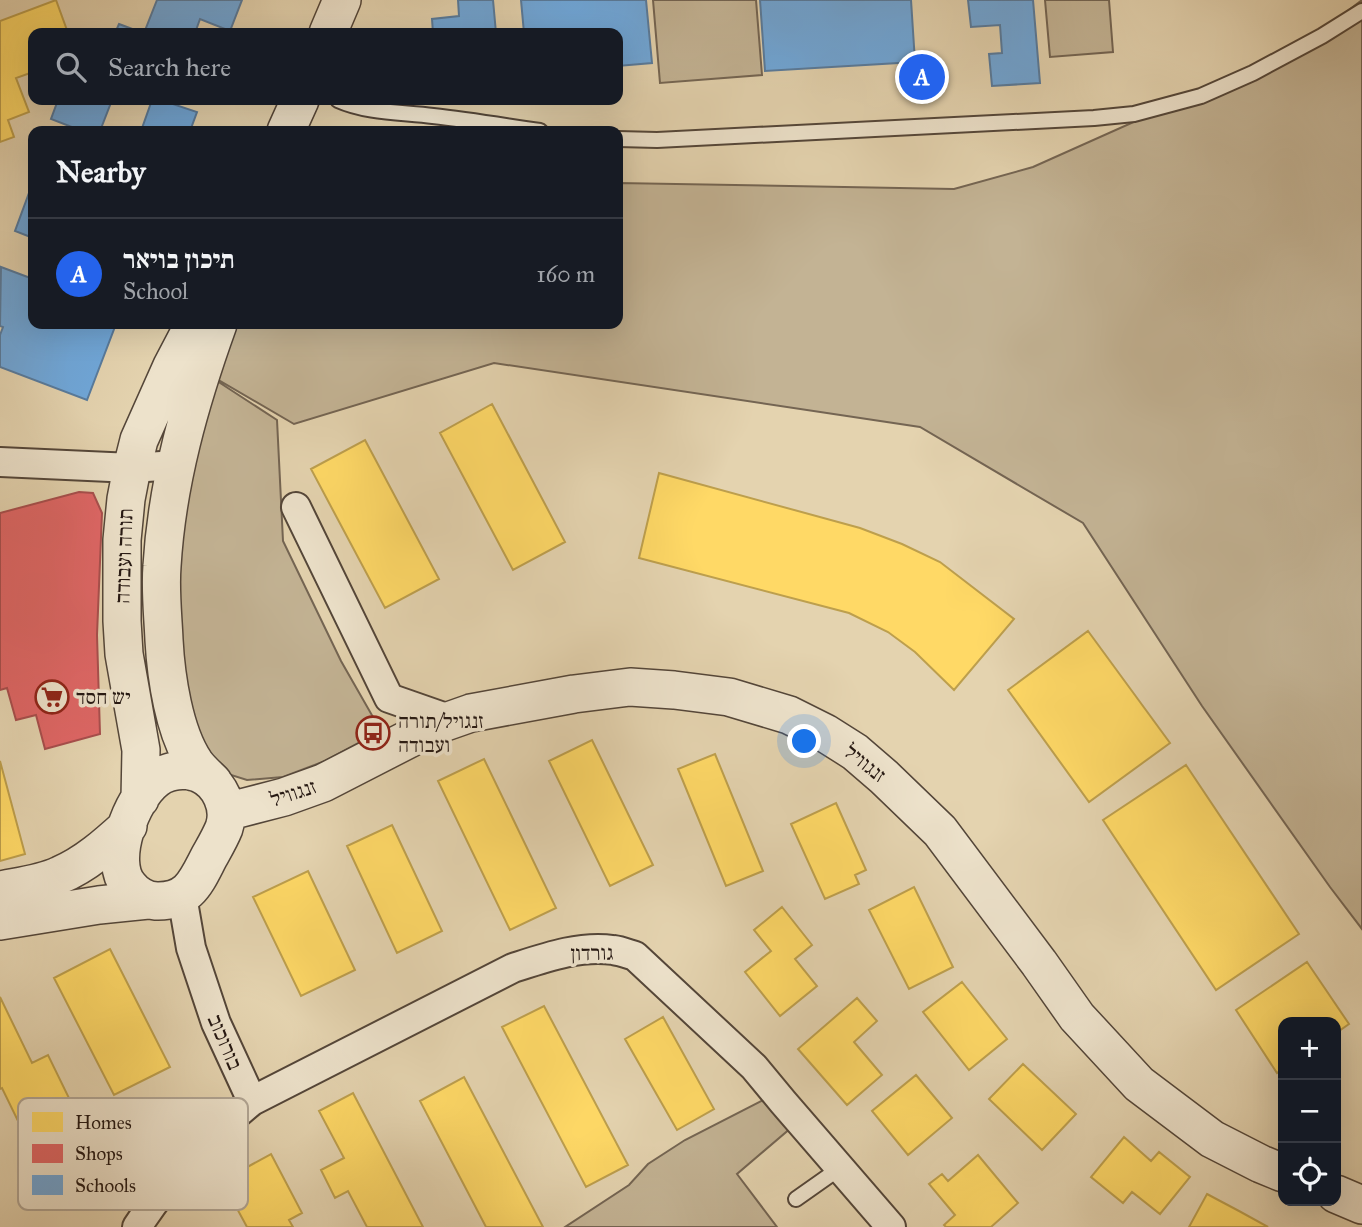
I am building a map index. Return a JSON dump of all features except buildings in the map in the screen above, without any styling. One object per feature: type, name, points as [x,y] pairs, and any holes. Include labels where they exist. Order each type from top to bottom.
[{"type":"street","points":[[330,28],[342,0]]},
{"type":"street","points":[[288,126],[298,105]]},
{"type":"street","name":"תורה ועבודה","points":[[134,813],[141,750],[124,654],[122,621],[122,540],[126,499],[139,440],[192,329]]},
{"type":"street","name":"תורה ועבודה","points":[[216,329],[190,406],[176,466],[161,568],[165,653],[174,714],[190,754],[220,797]]},
{"type":"street","points":[[0,463],[132,468],[176,466]]},
{"type":"street","points":[[296,507],[389,698],[453,720]]},
{"type":"street","name":"זנגוויל","points":[[220,797],[284,797],[323,783],[434,726],[471,713],[574,694],[630,687],[674,690],[729,697],[789,715],[855,752],[940,831],[1077,1017],[1139,1084],[1212,1139],[1278,1171]]},
{"type":"street","points":[[0,921],[99,905],[165,898],[193,886],[224,828],[220,797],[200,774],[185,770],[156,778],[146,789],[134,813],[120,856],[126,883],[136,894],[165,898]]},
{"type":"street","points":[[0,890],[35,884],[76,867],[96,854],[134,813]]},
{"type":"street","name":"בורוכוב","points":[[165,898],[191,948],[216,1023],[252,1101]]},
{"type":"street","name":"גורדון","points":[[252,1101],[513,968],[578,950],[614,950],[635,956],[754,1067],[891,1227]]},
{"type":"street","points":[[248,1104],[252,1101]]},
{"type":"street","points":[[1341,1196],[1362,1205]]},
{"type":"street","points":[[137,1227],[149,1210]]},
{"type":"lane","points":[[623,138],[657,140],[1133,114],[1201,96],[1253,73],[1362,11]]},
{"type":"lane","points":[[354,105],[387,112],[504,126]]},
{"type":"lane","points":[[796,1199],[840,1168]]},
{"type":"shaded area","points":[[653,0],[756,0],[762,75],[660,83]]},
{"type":"shaded area","points":[[1045,0],[1109,0],[1113,52],[1050,57]]},
{"type":"shaded area","points":[[1362,0],[1362,929],[1202,706],[1083,523],[920,427],[494,363],[294,424],[210,375],[228,329],[623,329],[623,183],[954,189],[1033,167],[1299,48]]},
{"type":"shaded area","points":[[214,379],[277,420],[283,541],[341,661],[381,731],[325,761],[283,777],[247,780],[215,770],[196,736],[178,664],[181,498]]},
{"type":"shaded area","points":[[769,1097],[792,1127],[737,1174],[777,1227],[565,1227],[629,1185],[648,1164],[685,1140]]},
{"type":"place","name":"תיכון בויאר","points":[[922,77]]},
{"type":"place","name":"יש חסד","points":[[52,697]]},
{"type":"place","name":"זנגויל/תורה ועבודה","points":[[373,733]]}]
